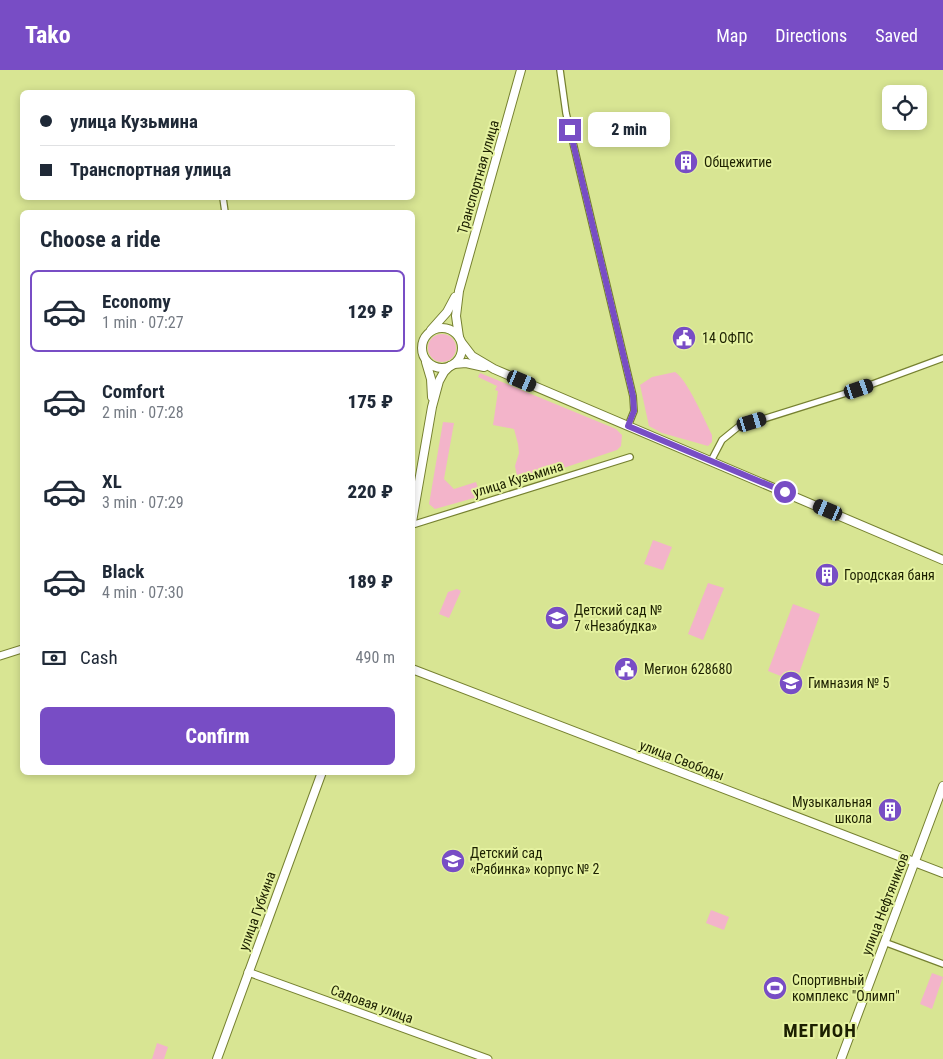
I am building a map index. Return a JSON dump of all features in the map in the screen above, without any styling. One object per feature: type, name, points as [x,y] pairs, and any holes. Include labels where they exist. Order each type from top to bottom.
[{"type":"main road","name":"Транспортная улица","points":[[459,291],[522,70]]},
{"type":"main road","points":[[432,407],[431,379],[422,345],[428,334],[447,312],[459,291]]},
{"type":"main road","points":[[415,506],[432,407],[439,381],[444,372],[461,355],[456,316],[459,291]]},
{"type":"main road","points":[[428,334],[436,329],[446,328],[452,330],[472,356],[494,369],[943,560]]},
{"type":"main road","points":[[425,358],[436,367],[443,368],[466,363],[494,369]]},
{"type":"main road","name":"улица Свободы","points":[[415,671],[943,873]]},
{"type":"main road","name":"улица Губкина","points":[[217,1059],[321,775]]},
{"type":"main road","name":"улица Нефтяников","points":[[842,1059],[943,786]]},
{"type":"street","points":[[560,70],[566,113],[633,396],[634,411],[628,426]]},
{"type":"street","points":[[711,461],[722,440],[738,427],[859,389],[943,358]]},
{"type":"street","name":"улица Кузьмина","points":[[415,523],[630,457]]},
{"type":"street","points":[[0,656],[20,650]]},
{"type":"street","points":[[884,942],[943,964]]},
{"type":"street","name":"Садовая улица","points":[[248,972],[488,1059]]},
{"type":"shaded area","points":[[442,334],[452,338],[456,348],[452,358],[442,362],[432,358],[428,348],[432,338]]},
{"type":"shaded area","points":[[675,372],[690,391],[712,435],[712,442],[708,446],[662,433],[649,426],[640,385],[652,377]]},
{"type":"shaded area","points":[[480,373],[616,429],[622,435],[621,446],[617,450],[519,483],[515,466],[519,453],[514,429],[493,425],[498,391],[495,390],[497,386],[478,377]]},
{"type":"shaded area","points":[[443,422],[454,423],[444,479],[454,489],[476,482],[481,496],[435,509],[429,504]]},
{"type":"shaded area","points":[[653,540],[672,547],[663,570],[644,564]]},
{"type":"shaded area","points":[[708,583],[724,588],[703,640],[688,634]]},
{"type":"shaded area","points":[[457,589],[461,591],[449,618],[439,614],[448,592]]},
{"type":"shaded area","points":[[793,604],[820,614],[796,682],[768,671]]},
{"type":"shaded area","points":[[711,910],[729,917],[724,930],[706,923]]},
{"type":"shaded area","points":[[932,973],[943,977],[932,1009],[920,1004]]},
{"type":"shaded area","points":[[157,1043],[168,1047],[164,1059],[152,1059]]},
{"type":"place","name":"Общежитие","points":[[686,162]]},
{"type":"place","name":"14 ОФПС","points":[[684,338]]},
{"type":"place","name":"Городская баня","points":[[827,575]]},
{"type":"place","name":"Детский сад № 7 «Незабудка»","points":[[557,618]]},
{"type":"place","name":"Мегион 628680","points":[[626,669]]},
{"type":"place","name":"Гимназия № 5","points":[[791,683]]},
{"type":"place","name":"Музыкальная школа","points":[[890,810]]},
{"type":"place","name":"Детский сад «Рябинка» корпус № 2","points":[[453,861]]},
{"type":"place","name":"Спортивный комплекс \"Олимп\"","points":[[775,988]]},
{"type":"district","name":"МЕГИОН","points":[[820,1030]]},
{"type":"route","points":[[570,130],[633,396],[634,411],[628,426],[785,492]]}]
